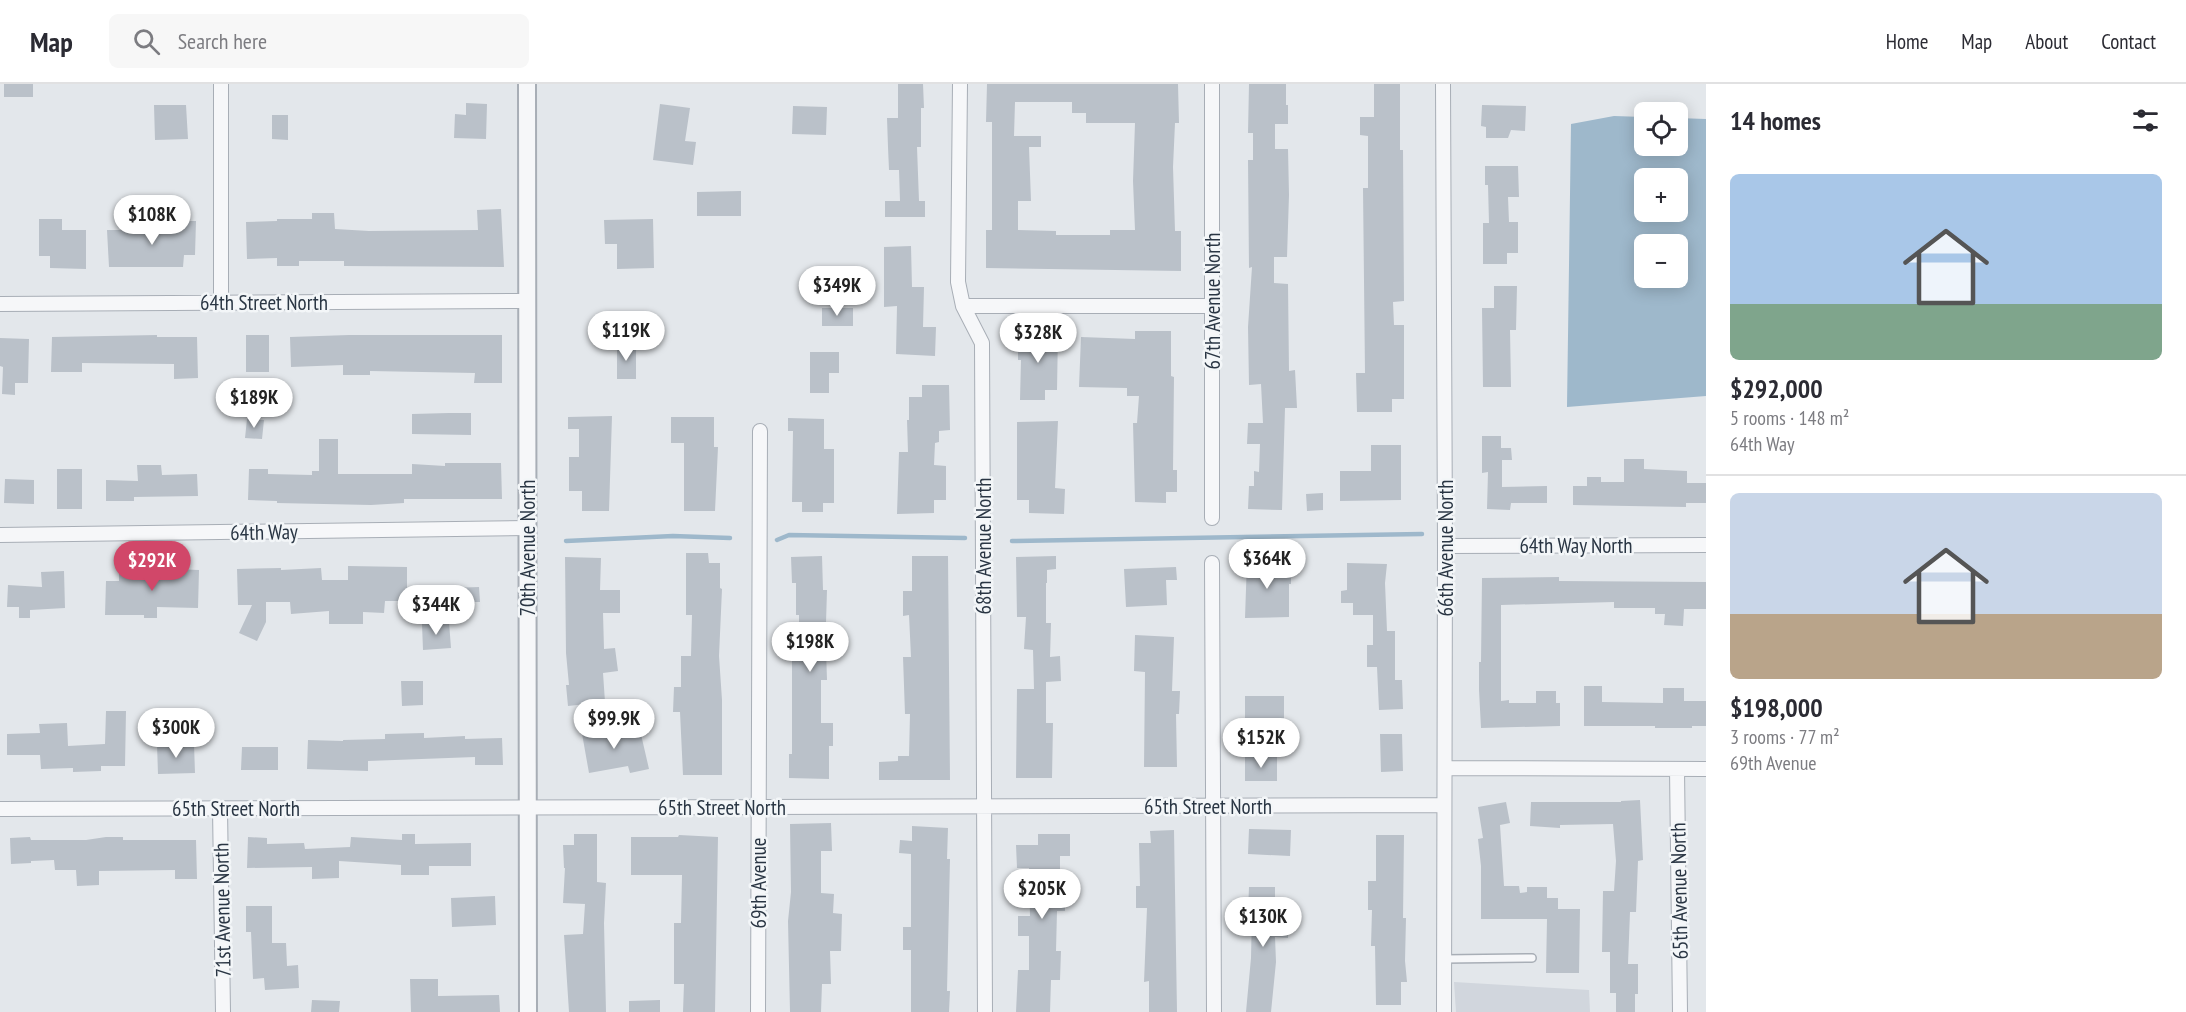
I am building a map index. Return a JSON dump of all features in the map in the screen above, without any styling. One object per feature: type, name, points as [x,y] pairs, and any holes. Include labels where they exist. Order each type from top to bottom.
[{"type":"street","points":[[221,84],[221,302]]},
{"type":"street","name":"70th Avenue North","points":[[527,84],[528,1012]]},
{"type":"street","name":"68th Avenue North","points":[[960,84],[958,282],[963,306],[982,343],[985,1012]]},
{"type":"street","name":"67th Avenue North","points":[[1212,84],[1212,518]]},
{"type":"street","name":"66th Avenue North","points":[[1443,84],[1444,1012]]},
{"type":"street","name":"64th Street North","points":[[0,304],[527,301]]},
{"type":"street","points":[[963,306],[1212,306]]},
{"type":"street","name":"69th Avenue","points":[[758,1012],[760,431]]},
{"type":"street","name":"64th Way","points":[[0,535],[527,528]]},
{"type":"street","name":"64th Way North","points":[[1445,546],[1706,545]]},
{"type":"street","points":[[1212,563],[1214,1012]]},
{"type":"street","points":[[1445,768],[1706,769]]},
{"type":"street","name":"65th Avenue North","points":[[1677,770],[1680,1012]]},
{"type":"street","name":"65th Street North","points":[[0,809],[1444,805]]},
{"type":"street","name":"71st Avenue North","points":[[220,808],[223,1012]]},
{"type":"lane","points":[[1444,959],[1532,958]]},
{"type":"shaded area","points":[[1454,982],[1589,990],[1590,1012],[1456,1012]]},
{"type":"water","points":[[1614,116],[1634,117],[1634,156],[1688,156],[1688,118],[1706,119],[1706,396],[1567,407],[1571,124]]},
{"type":"building","points":[[4,84],[33,84],[33,97],[4,97]]},
{"type":"building","points":[[898,84],[923,84],[921,147],[917,147],[919,201],[925,201],[925,217],[885,217],[885,201],[900,201],[899,170],[889,170],[887,118],[898,118]]},
{"type":"building","points":[[987,84],[1178,84],[1179,123],[1175,123],[1173,167],[1175,231],[1181,231],[1181,271],[986,268],[986,230],[992,230],[992,122],[986,122]],"holes":[[[1015,102],[1072,102],[1072,113],[1086,113],[1086,123],[1135,123],[1133,181],[1135,230],[1110,230],[1110,235],[1056,235],[1056,231],[1018,230],[1018,201],[1031,201],[1029,147],[1041,147],[1041,136],[1014,136]]]},
{"type":"building","points":[[1249,84],[1286,84],[1286,105],[1288,105],[1288,124],[1275,124],[1275,149],[1288,149],[1289,195],[1287,257],[1274,257],[1274,283],[1288,284],[1289,371],[1295,370],[1297,408],[1285,408],[1282,510],[1248,509],[1249,486],[1254,486],[1254,471],[1259,472],[1260,444],[1247,444],[1248,423],[1263,423],[1261,384],[1249,385],[1248,327],[1252,267],[1249,268],[1248,160],[1253,160],[1253,133],[1248,133]]},
{"type":"building","points":[[1374,84],[1400,84],[1404,301],[1393,302],[1394,325],[1404,325],[1404,399],[1392,399],[1392,412],[1357,412],[1356,373],[1365,373],[1363,188],[1368,188],[1368,136],[1360,135],[1360,117],[1374,117]]},
{"type":"building","points":[[466,103],[487,104],[486,139],[454,138],[455,114],[466,115]]},
{"type":"building","points":[[660,104],[690,108],[685,141],[696,142],[693,165],[653,160]]},
{"type":"building","points":[[154,105],[186,105],[188,139],[155,140]]},
{"type":"building","points":[[1482,105],[1526,106],[1525,131],[1511,130],[1508,138],[1486,138],[1486,127],[1481,126]]},
{"type":"building","points":[[793,106],[827,107],[826,135],[792,134]]},
{"type":"building","points":[[272,115],[288,115],[288,140],[272,139]]},
{"type":"building","points":[[1485,166],[1518,166],[1519,197],[1508,197],[1509,222],[1518,222],[1518,253],[1507,253],[1507,264],[1483,264],[1483,223],[1489,223]]},
{"type":"building","points":[[741,191],[741,216],[697,216],[697,192]]},
{"type":"building","points":[[501,209],[504,267],[344,266],[344,261],[299,261],[299,266],[277,266],[277,258],[247,259],[246,222],[312,219],[312,213],[334,213],[335,229],[478,230],[477,210]]},
{"type":"building","points":[[39,219],[62,219],[62,230],[86,230],[86,269],[50,268],[50,256],[39,256]]},
{"type":"building","points":[[653,219],[654,268],[617,269],[617,244],[605,244],[604,220]]},
{"type":"building","points":[[173,221],[196,221],[195,255],[184,255],[183,267],[109,267],[107,230],[173,230]]},
{"type":"building","points":[[911,246],[912,287],[924,287],[923,327],[936,327],[935,356],[896,354],[897,306],[884,307],[884,247]]},
{"type":"building","points":[[1494,286],[1517,286],[1516,330],[1510,330],[1511,387],[1483,387],[1482,308],[1494,308]]},
{"type":"building","points":[[822,308],[853,308],[853,326],[822,326]]},
{"type":"building","points":[[1135,331],[1171,331],[1171,376],[1174,377],[1173,470],[1177,470],[1177,492],[1166,492],[1166,503],[1135,502],[1133,423],[1137,423],[1139,396],[1127,396],[1127,388],[1079,387],[1081,337],[1135,339]]},
{"type":"building","points":[[1018,332],[1058,332],[1057,390],[1045,390],[1045,400],[1020,400],[1021,360],[1018,360]]},
{"type":"building","points":[[157,335],[157,337],[197,337],[198,378],[174,379],[174,364],[82,363],[82,372],[51,372],[52,337]]},
{"type":"building","points":[[246,335],[269,335],[269,372],[246,372]]},
{"type":"building","points":[[502,335],[502,383],[474,383],[475,373],[370,371],[370,375],[343,375],[343,365],[291,367],[290,337]]},
{"type":"building","points":[[0,338],[29,339],[28,383],[15,383],[15,395],[2,394],[3,367],[0,366]]},
{"type":"building","points":[[617,344],[636,344],[636,379],[617,379]]},
{"type":"building","points":[[810,352],[839,352],[839,373],[829,373],[829,393],[810,393]]},
{"type":"building","points":[[922,385],[949,385],[950,430],[939,431],[939,442],[935,443],[934,465],[946,466],[946,500],[934,500],[934,513],[897,514],[899,452],[908,452],[909,397],[922,397]]},
{"type":"building","points":[[471,413],[471,435],[412,434],[412,414]]},
{"type":"building","points":[[612,416],[609,511],[582,511],[582,491],[569,491],[569,457],[579,457],[579,429],[568,429],[568,417]]},
{"type":"building","points":[[671,417],[714,417],[714,447],[718,447],[715,511],[684,511],[684,443],[671,443]]},
{"type":"building","points":[[788,418],[824,419],[824,449],[834,449],[834,503],[823,503],[823,512],[802,512],[802,502],[792,502],[793,431],[788,431]]},
{"type":"building","points":[[247,419],[264,420],[262,439],[245,438]]},
{"type":"building","points":[[1058,421],[1055,488],[1065,489],[1064,514],[1029,513],[1029,500],[1017,500],[1017,422]]},
{"type":"building","points":[[1482,436],[1501,436],[1501,448],[1511,448],[1512,460],[1502,460],[1502,487],[1547,486],[1547,503],[1511,503],[1510,510],[1487,509],[1488,472],[1482,473]]},
{"type":"building","points":[[319,439],[338,439],[338,474],[412,474],[412,464],[445,466],[445,463],[501,463],[502,499],[404,499],[404,503],[371,505],[277,503],[277,501],[248,500],[249,469],[268,469],[268,474],[312,475],[312,471],[319,471]]},
{"type":"building","points":[[1371,445],[1401,445],[1401,500],[1340,501],[1340,471],[1371,471]]},
{"type":"building","points":[[1624,459],[1644,459],[1644,469],[1687,471],[1687,483],[1706,483],[1706,503],[1686,503],[1686,507],[1573,505],[1573,486],[1587,486],[1587,477],[1601,477],[1601,482],[1624,482]]},
{"type":"building","points":[[137,465],[161,465],[162,475],[197,474],[198,496],[134,497],[134,501],[106,501],[106,480],[138,481]]},
{"type":"building","points":[[57,469],[82,469],[82,509],[57,509]]},
{"type":"building","points":[[5,479],[34,480],[34,504],[4,503]]},
{"type":"building","points":[[1323,493],[1323,510],[1307,511],[1306,494]]},
{"type":"building","points":[[686,553],[708,553],[709,563],[720,563],[720,588],[722,589],[719,656],[722,700],[722,775],[683,775],[680,712],[673,712],[674,687],[681,687],[681,656],[691,656],[692,615],[686,615]]},
{"type":"building","points":[[822,556],[823,590],[827,590],[826,623],[835,623],[835,649],[826,649],[827,680],[821,680],[821,723],[833,723],[833,746],[829,746],[829,779],[789,778],[789,754],[792,754],[792,657],[799,657],[799,615],[796,615],[796,583],[792,583],[791,557]]},
{"type":"building","points":[[912,556],[948,556],[950,780],[879,780],[879,762],[898,761],[898,756],[909,756],[910,714],[905,714],[903,657],[911,657],[909,615],[903,616],[903,591],[912,591]]},
{"type":"building","points":[[1056,556],[1056,569],[1047,570],[1046,583],[1046,623],[1051,623],[1050,657],[1060,656],[1061,681],[1046,682],[1046,723],[1053,723],[1052,778],[1016,778],[1017,689],[1034,689],[1033,650],[1024,649],[1026,617],[1017,617],[1016,557]]},
{"type":"building","points":[[565,557],[601,558],[600,590],[620,590],[620,613],[603,613],[604,649],[615,648],[618,671],[603,673],[605,702],[568,706]]},
{"type":"building","points":[[1247,560],[1280,560],[1280,572],[1291,572],[1289,617],[1245,618]]},
{"type":"building","points":[[1347,563],[1387,564],[1385,583],[1387,631],[1395,631],[1395,680],[1402,680],[1403,709],[1379,710],[1377,667],[1367,667],[1367,645],[1373,645],[1373,615],[1353,615],[1353,603],[1341,603],[1341,591],[1347,590]]},
{"type":"building","points":[[348,566],[407,567],[407,601],[385,601],[384,613],[363,612],[363,624],[329,624],[329,611],[291,614],[290,602],[266,602],[266,622],[257,641],[239,633],[252,605],[238,605],[237,569],[321,568],[322,580],[348,580]]},
{"type":"building","points":[[1176,567],[1177,580],[1166,580],[1167,605],[1126,607],[1124,569]]},
{"type":"building","points":[[174,569],[199,570],[198,608],[157,607],[157,618],[144,618],[144,615],[105,615],[106,581],[119,581],[119,570],[174,572]]},
{"type":"building","points":[[64,571],[65,608],[30,610],[30,618],[19,618],[19,607],[7,607],[8,585],[42,587],[41,572]]},
{"type":"building","points":[[1559,577],[1559,581],[1706,582],[1706,609],[1684,609],[1683,626],[1664,625],[1665,614],[1655,614],[1655,608],[1614,608],[1614,602],[1501,605],[1501,701],[1536,703],[1536,691],[1556,691],[1556,703],[1560,703],[1560,726],[1481,728],[1479,662],[1481,662],[1482,578]]},
{"type":"building","points":[[479,587],[480,602],[451,602],[451,588]]},
{"type":"building","points":[[449,622],[451,648],[423,650],[422,624]]},
{"type":"building","points":[[1135,635],[1174,637],[1172,691],[1180,691],[1179,714],[1176,714],[1177,767],[1144,767],[1145,672],[1134,671]]},
{"type":"building","points":[[401,681],[423,681],[423,705],[402,706]]},
{"type":"building","points":[[1584,686],[1602,686],[1602,702],[1663,703],[1663,688],[1684,688],[1684,701],[1706,701],[1706,726],[1655,728],[1655,726],[1584,726]]},
{"type":"building","points":[[1245,696],[1284,696],[1284,721],[1245,720]]},
{"type":"building","points":[[106,711],[126,711],[125,766],[101,766],[101,771],[73,772],[73,768],[41,769],[40,755],[7,755],[7,734],[40,733],[39,724],[67,723],[68,746],[105,744]]},
{"type":"building","points":[[604,724],[606,738],[640,730],[649,769],[630,773],[628,766],[589,773],[581,728]]},
{"type":"building","points":[[424,733],[424,738],[465,736],[465,739],[502,738],[503,765],[475,765],[475,757],[368,761],[368,771],[307,769],[308,740],[385,739],[385,734]]},
{"type":"building","points":[[1380,734],[1402,734],[1403,771],[1381,772]]},
{"type":"building","points":[[157,744],[194,744],[195,773],[158,774]]},
{"type":"building","points":[[242,747],[278,747],[278,770],[241,770]]},
{"type":"building","points":[[1245,757],[1277,757],[1277,781],[1245,781]]},
{"type":"building","points":[[1640,800],[1643,860],[1638,861],[1636,912],[1630,912],[1628,964],[1638,964],[1638,994],[1635,994],[1635,1012],[1616,1012],[1616,993],[1610,993],[1610,952],[1602,952],[1603,891],[1614,891],[1616,861],[1613,824],[1560,825],[1560,828],[1530,826],[1531,802]]},
{"type":"building","points":[[1506,802],[1510,823],[1500,825],[1504,886],[1519,886],[1520,893],[1527,892],[1527,887],[1547,887],[1547,898],[1558,898],[1558,909],[1580,909],[1579,973],[1546,973],[1547,919],[1481,919],[1481,866],[1478,839],[1483,838],[1478,807]]},
{"type":"building","points":[[831,823],[832,851],[821,851],[821,893],[834,894],[833,913],[842,914],[841,951],[830,951],[831,984],[822,984],[821,1012],[790,1012],[788,921],[791,892],[790,824]]},
{"type":"building","points":[[912,826],[948,828],[947,859],[950,859],[947,991],[950,991],[949,1012],[911,1012],[911,950],[903,950],[903,927],[911,927],[911,854],[899,853],[900,840],[912,841]]},
{"type":"building","points":[[1249,829],[1291,830],[1290,856],[1248,854]]},
{"type":"building","points":[[1174,830],[1177,1012],[1149,1012],[1149,981],[1144,982],[1147,908],[1136,908],[1136,886],[1140,886],[1139,843],[1151,843],[1150,831]]},
{"type":"building","points":[[402,834],[415,834],[415,844],[471,843],[471,866],[429,866],[429,875],[401,875],[401,865],[339,861],[339,878],[312,879],[312,867],[247,868],[248,837],[267,838],[267,844],[304,843],[305,849],[350,847],[351,837],[402,840]]},
{"type":"building","points":[[574,834],[597,834],[597,882],[606,883],[604,923],[606,1012],[569,1012],[564,935],[583,934],[585,904],[563,903],[565,868],[563,845],[574,845]]},
{"type":"building","points":[[1038,834],[1070,834],[1070,856],[1060,856],[1060,884],[1065,884],[1065,911],[1057,911],[1056,951],[1061,951],[1060,980],[1051,980],[1050,1012],[1016,1012],[1018,970],[1029,970],[1029,936],[1018,936],[1018,916],[1030,916],[1029,868],[1017,868],[1016,845],[1038,845]]},
{"type":"building","points":[[679,835],[718,837],[715,1012],[683,1012],[684,984],[674,984],[674,923],[681,923],[682,875],[631,875],[631,837],[678,837]]},
{"type":"building","points":[[1376,835],[1404,835],[1403,918],[1406,918],[1407,982],[1401,982],[1401,1005],[1376,1005],[1375,946],[1371,946],[1372,910],[1368,910],[1368,881],[1376,881]]},
{"type":"building","points":[[30,837],[31,840],[123,837],[123,840],[196,840],[197,879],[175,879],[175,870],[99,871],[99,885],[77,886],[76,870],[55,870],[54,860],[11,864],[10,838]]},
{"type":"building","points":[[1249,887],[1275,887],[1275,918],[1288,918],[1288,938],[1275,937],[1276,962],[1271,1012],[1246,1012],[1251,958],[1252,912],[1248,912]]},
{"type":"building","points":[[495,896],[496,925],[452,927],[451,898]]},
{"type":"building","points":[[246,906],[272,906],[272,943],[286,943],[287,966],[298,965],[299,988],[265,990],[264,978],[253,979],[251,932],[246,932]]},
{"type":"building","points":[[410,979],[438,979],[438,996],[499,995],[500,1012],[411,1012]]},
{"type":"building","points":[[312,1000],[340,1001],[339,1012],[311,1012]]},
{"type":"building","points":[[660,1000],[660,1012],[629,1012],[629,1001]]},
{"type":"waterway","points":[[1012,541],[1422,534]]},
{"type":"waterway","points":[[777,540],[789,535],[965,538]]},
{"type":"waterway","points":[[566,541],[673,536],[730,538]]}]
